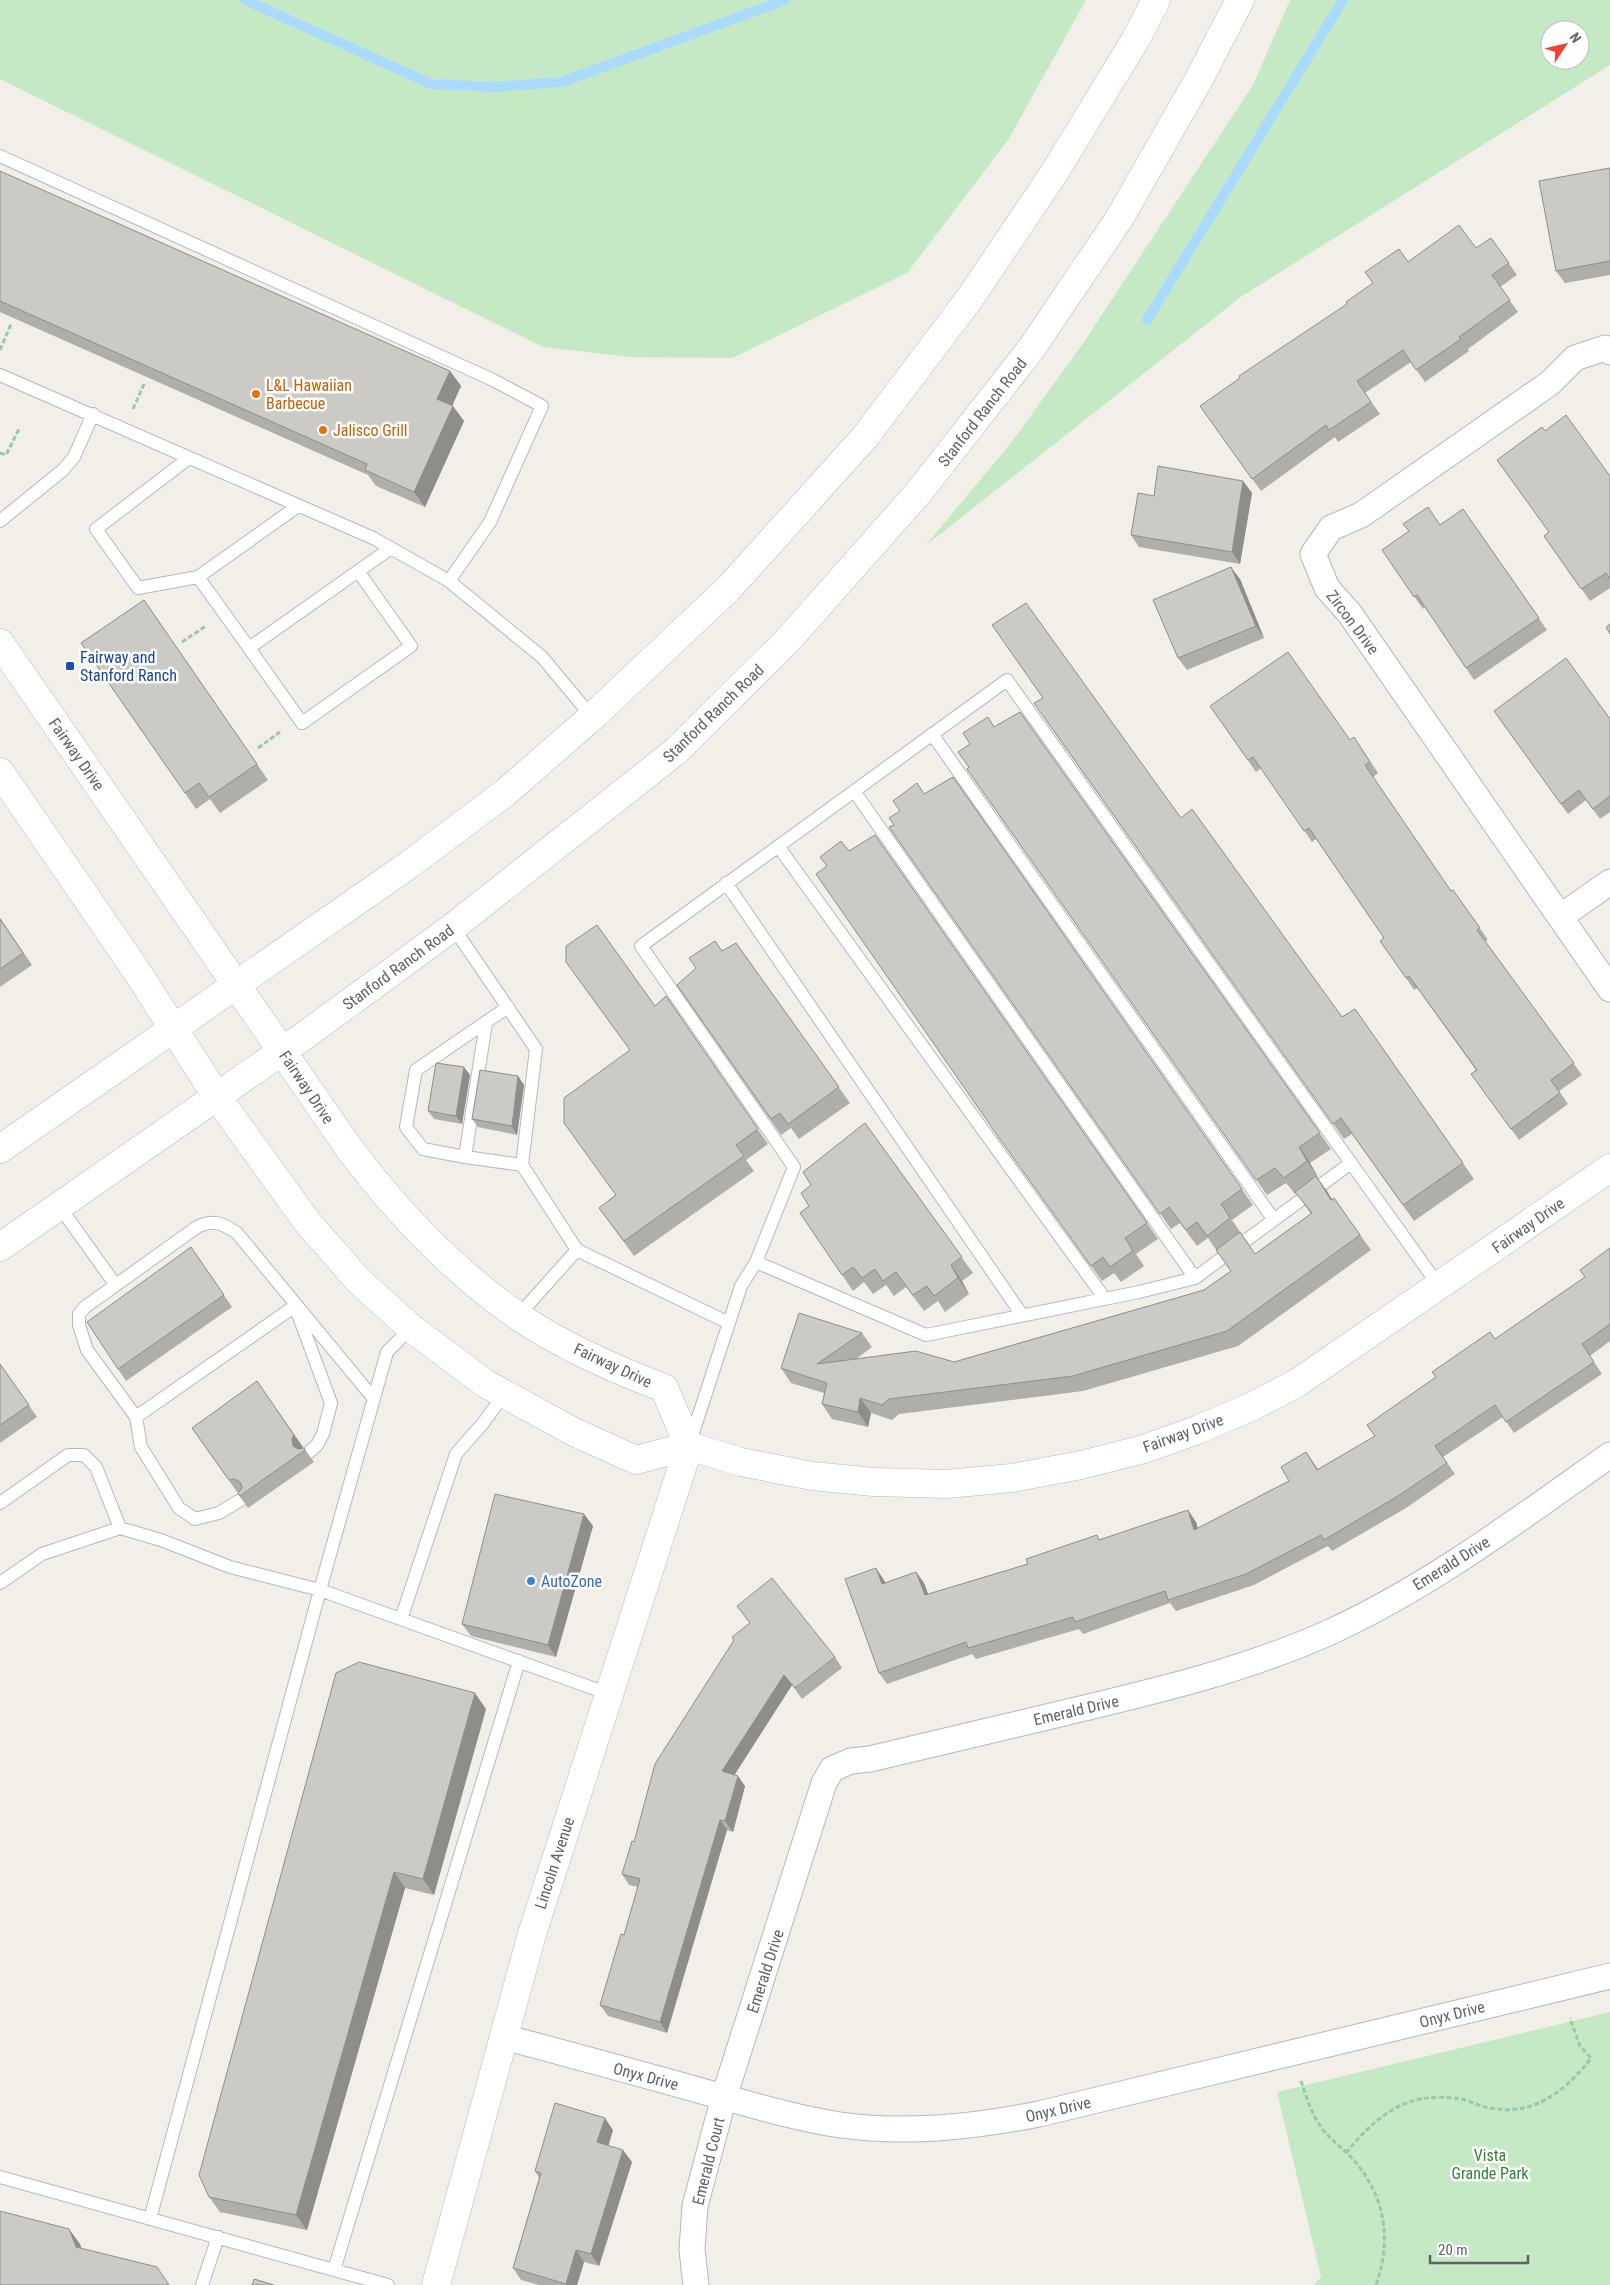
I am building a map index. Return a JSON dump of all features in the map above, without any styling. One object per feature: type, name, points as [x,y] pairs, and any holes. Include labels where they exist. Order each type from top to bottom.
[{"type":"main road","points":[[0,1149],[237,985],[442,840],[506,792],[592,717],[728,589],[865,437],[970,298],[1054,173],[1136,39],[1156,0]]},
{"type":"main road","name":"Stanford Ranch Road","points":[[0,1247],[216,1098],[453,927],[676,751],[787,641],[919,492],[1031,349],[1119,219],[1199,79],[1240,0]]},
{"type":"main road","name":"Fairway Drive","points":[[0,643],[351,1151],[397,1208],[457,1268],[518,1316],[595,1359],[664,1388],[689,1446],[761,1466],[812,1476],[874,1482],[946,1484],[1012,1478],[1081,1465],[1144,1449],[1197,1430],[1251,1407],[1297,1383],[1610,1168]]},
{"type":"main road","points":[[0,772],[138,973],[216,1098],[308,1223],[359,1282],[411,1328],[469,1372],[504,1394],[574,1432],[636,1460],[689,1446]]},
{"type":"main road","name":"Lincoln Avenue","points":[[436,2285],[532,1934],[689,1446]]},
{"type":"street","name":"Zircon Drive","points":[[1610,352],[1605,348],[1575,358],[1550,383],[1472,438],[1361,515],[1331,528],[1313,554],[1327,588],[1350,614],[1610,989]]},
{"type":"street","points":[[1560,917],[1610,882]]},
{"type":"street","name":"Emerald Drive","points":[[724,2097],[824,1783],[832,1769],[851,1761],[870,1759],[1145,1694],[1263,1658],[1328,1632],[1389,1602],[1439,1572],[1610,1455]]},
{"type":"street","name":"Onyx Drive","points":[[504,2037],[783,2113],[840,2125],[891,2129],[943,2129],[992,2123],[1039,2114],[1610,1976]]},
{"type":"street","name":"Emerald Court","points":[[696,2285],[692,2250],[695,2206],[724,2097]]},
{"type":"lane","points":[[0,156],[493,380],[542,406],[490,522],[449,581]]},
{"type":"lane","points":[[0,375],[93,414],[391,548],[449,581],[542,657],[592,717]]},
{"type":"lane","points":[[0,521],[63,470],[74,457],[93,414]]},
{"type":"lane","points":[[189,458],[96,529],[138,588],[198,577],[298,506]]},
{"type":"lane","points":[[249,648],[391,548]]},
{"type":"lane","points":[[198,577],[302,723],[411,646],[358,571]]},
{"type":"lane","points":[[689,1446],[741,1286],[756,1262],[794,1167],[641,946],[1006,680],[1439,1286]]},
{"type":"lane","points":[[932,734],[1274,1220]]},
{"type":"lane","points":[[854,791],[1195,1278]]},
{"type":"lane","points":[[778,846],[1105,1299]]},
{"type":"lane","points":[[726,883],[1022,1315]]},
{"type":"lane","points":[[453,927],[536,1049],[522,1165],[577,1250],[729,1323]]},
{"type":"lane","points":[[508,1007],[416,1070],[406,1127],[423,1149],[522,1165]]},
{"type":"lane","points":[[464,1157],[486,1023]]},
{"type":"lane","points":[[756,1262],[926,1335],[1105,1299],[1195,1278],[1350,1163]]},
{"type":"lane","points":[[59,1206],[115,1284]]},
{"type":"lane","points":[[242,1499],[219,1513],[195,1519],[179,1508],[141,1447],[136,1417],[87,1350],[79,1325],[79,1314],[85,1307],[115,1284],[197,1227],[207,1222],[218,1222],[236,1233],[374,1400]]},
{"type":"lane","points":[[518,1316],[577,1250]]},
{"type":"lane","points":[[136,1417],[295,1306]]},
{"type":"lane","points":[[295,1306],[331,1403],[323,1434],[317,1445],[308,1453]]},
{"type":"lane","points":[[150,2218],[320,1590],[387,1352],[411,1328]]},
{"type":"lane","points":[[401,1619],[456,1454],[484,1422],[504,1394]]},
{"type":"lane","points":[[0,1503],[68,1456],[84,1455],[96,1467],[120,1528]]},
{"type":"lane","points":[[0,1583],[42,1554],[120,1528],[161,1540],[230,1567],[320,1590],[609,1694]]},
{"type":"lane","points":[[334,2270],[519,1661]]},
{"type":"lane","points":[[0,2177],[388,2285]]},
{"type":"lane","points":[[202,2285],[218,2237]]},
{"type":"path","points":[[0,350],[11,324]]},
{"type":"path","points":[[0,453],[6,456],[20,427]]},
{"type":"path","points":[[258,748],[285,728]]},
{"type":"path","points":[[1346,2153],[1376,2121],[1388,2112],[1426,2098],[1462,2099],[1493,2109],[1510,2110],[1537,2104],[1552,2097],[1575,2078],[1591,2058],[1580,2046],[1570,2018]]},
{"type":"path","points":[[1300,2081],[1320,2126],[1372,2184],[1383,2220],[1384,2244],[1376,2285]]},
{"type":"green space","points":[[0,0],[1086,0],[1008,140],[907,273],[732,358],[630,357],[543,347],[0,79]]},
{"type":"green space","points":[[1290,0],[1610,0],[1610,65],[1242,296],[925,546],[1011,443],[1084,342],[1253,85]]},
{"type":"green space","name":"Vista Grande Park","points":[[1610,2012],[1610,2285],[1314,2285],[1321,2277],[1277,2092]]},
{"type":"building","points":[[1610,168],[1610,261],[1556,271],[1539,181]]},
{"type":"building","points":[[0,171],[450,371],[437,399],[453,406],[414,492],[365,470],[367,464],[0,301]]},
{"type":"building","points":[[1459,225],[1476,248],[1491,238],[1509,263],[1492,275],[1510,300],[1459,337],[1461,339],[1416,370],[1403,350],[1357,381],[1371,402],[1329,430],[1326,425],[1252,479],[1200,406],[1240,378],[1239,376],[1347,304],[1346,302],[1373,283],[1365,272],[1399,249],[1408,262]]},
{"type":"building","points":[[1566,415],[1610,476],[1610,579],[1606,573],[1581,589],[1544,536],[1549,532],[1497,460],[1542,427],[1545,431]]},
{"type":"building","points":[[1158,466],[1243,481],[1232,552],[1131,535],[1138,493],[1154,496]]},
{"type":"building","points":[[1428,507],[1440,525],[1463,509],[1539,618],[1466,668],[1417,595],[1414,597],[1382,550],[1409,531],[1403,524]]},
{"type":"building","points":[[1231,567],[1256,626],[1178,658],[1153,600]]},
{"type":"building","points":[[144,600],[257,764],[209,797],[199,783],[185,793],[81,643]]},
{"type":"building","points":[[1026,603],[1181,818],[1192,809],[1342,1017],[1355,1009],[1463,1163],[1403,1205],[1341,1118],[1333,1124],[1034,703],[1043,698],[992,625]]},
{"type":"building","points":[[1610,624],[1610,634],[1606,627]]},
{"type":"building","points":[[1288,652],[1350,740],[1354,737],[1370,762],[1365,765],[1451,891],[1453,890],[1480,928],[1477,930],[1574,1063],[1551,1080],[1560,1093],[1511,1129],[1471,1074],[1477,1070],[1409,976],[1406,978],[1380,941],[1384,938],[1309,828],[1304,831],[1253,757],[1248,760],[1210,706]]},
{"type":"building","points":[[1566,658],[1610,719],[1610,796],[1593,809],[1579,790],[1561,804],[1494,711]]},
{"type":"building","points":[[1020,712],[1320,1133],[1299,1147],[1307,1161],[1284,1178],[1275,1168],[1256,1180],[967,769],[969,767],[958,752],[970,744],[963,733],[988,717],[994,727]]},
{"type":"building","points":[[953,777],[1242,1189],[1221,1204],[1230,1218],[1207,1236],[1197,1222],[1186,1230],[1169,1207],[1160,1214],[889,827],[894,825],[889,818],[900,811],[893,801],[917,783],[924,794]]},
{"type":"building","points":[[875,835],[1147,1223],[1125,1238],[1133,1251],[1110,1267],[1103,1257],[1091,1266],[1002,1142],[816,874],[827,866],[820,857],[841,841],[849,851]]},
{"type":"building","points":[[0,919],[23,953],[0,969]]},
{"type":"building","points":[[597,925],[655,1006],[666,996],[758,1129],[736,1145],[744,1156],[624,1241],[599,1208],[616,1195],[564,1123],[564,1098],[630,1050],[566,962],[566,946]]},
{"type":"building","points":[[715,941],[722,951],[736,943],[839,1087],[788,1124],[780,1113],[771,1119],[677,985],[696,968],[689,958]]},
{"type":"building","points":[[436,1063],[464,1067],[456,1116],[428,1111]]},
{"type":"building","points":[[480,1070],[518,1076],[512,1126],[472,1119]]},
{"type":"building","points":[[865,1123],[962,1257],[951,1265],[958,1278],[934,1296],[927,1286],[913,1295],[896,1272],[883,1281],[875,1269],[862,1278],[853,1267],[842,1275],[800,1213],[809,1206],[801,1193],[811,1185],[803,1172]]},
{"type":"building","points":[[1316,1176],[1331,1200],[1334,1198],[1360,1235],[1227,1331],[1073,1376],[889,1399],[882,1405],[860,1398],[858,1412],[822,1404],[827,1383],[781,1368],[799,1313],[862,1333],[817,1364],[916,1351],[954,1362],[1204,1290],[1231,1271],[1216,1250],[1240,1232],[1255,1254],[1312,1213],[1295,1192]]},
{"type":"building","points":[[191,1247],[224,1295],[118,1369],[87,1322]]},
{"type":"building","points":[[1610,1248],[1610,1324],[1582,1344],[1594,1362],[1506,1422],[1495,1405],[1435,1446],[1447,1463],[1398,1496],[1324,1540],[1321,1535],[1246,1574],[1168,1600],[1165,1591],[1075,1622],[1073,1617],[968,1648],[966,1642],[879,1673],[845,1579],[876,1568],[882,1584],[916,1572],[925,1595],[1028,1564],[1026,1559],[1097,1535],[1099,1540],[1188,1510],[1194,1530],[1289,1481],[1281,1467],[1306,1452],[1317,1470],[1375,1436],[1367,1425],[1436,1377],[1432,1372],[1490,1332],[1495,1339],[1585,1277],[1580,1270]]},
{"type":"building","points":[[0,1364],[29,1405],[0,1425]]},
{"type":"building","points":[[257,1381],[294,1435],[292,1439],[293,1446],[298,1449],[304,1448],[305,1450],[240,1496],[238,1494],[242,1487],[240,1482],[234,1479],[229,1480],[192,1428]]},
{"type":"building","name":"AutoZone","points":[[495,1494],[584,1514],[548,1645],[462,1624]]},
{"type":"building","points":[[772,1578],[835,1657],[795,1688],[784,1675],[722,1771],[738,1776],[725,1821],[720,1820],[660,2022],[600,2005],[621,1934],[624,1935],[640,1879],[622,1874],[632,1841],[634,1842],[655,1764],[734,1640],[732,1637],[750,1623],[737,1606]]},
{"type":"building","points":[[359,1662],[475,1693],[423,1879],[394,1872],[296,2215],[209,2197],[199,2175],[336,1673]]},
{"type":"building","points":[[555,2103],[605,2118],[597,2142],[623,2150],[591,2254],[576,2250],[566,2284],[513,2268],[541,2173],[535,2171]]},
{"type":"building","points":[[0,2211],[69,2229],[76,2247],[157,2267],[169,2285],[0,2285]]},
{"type":"building","points":[[254,2279],[274,2285],[252,2285]]},
{"type":"waterway","points":[[245,0],[431,84],[495,87],[562,82],[785,0]]},
{"type":"waterway","points":[[1147,320],[1343,0]]},
{"type":"place","name":"L&L Hawaiian Barbecue","points":[[256,394]]},
{"type":"place","name":"Jalisco Grill","points":[[323,430]]},
{"type":"place","name":"Fairway and Stanford Ranch","points":[[70,666]]},
{"type":"place","name":"AutoZone","points":[[531,1581]]}]
